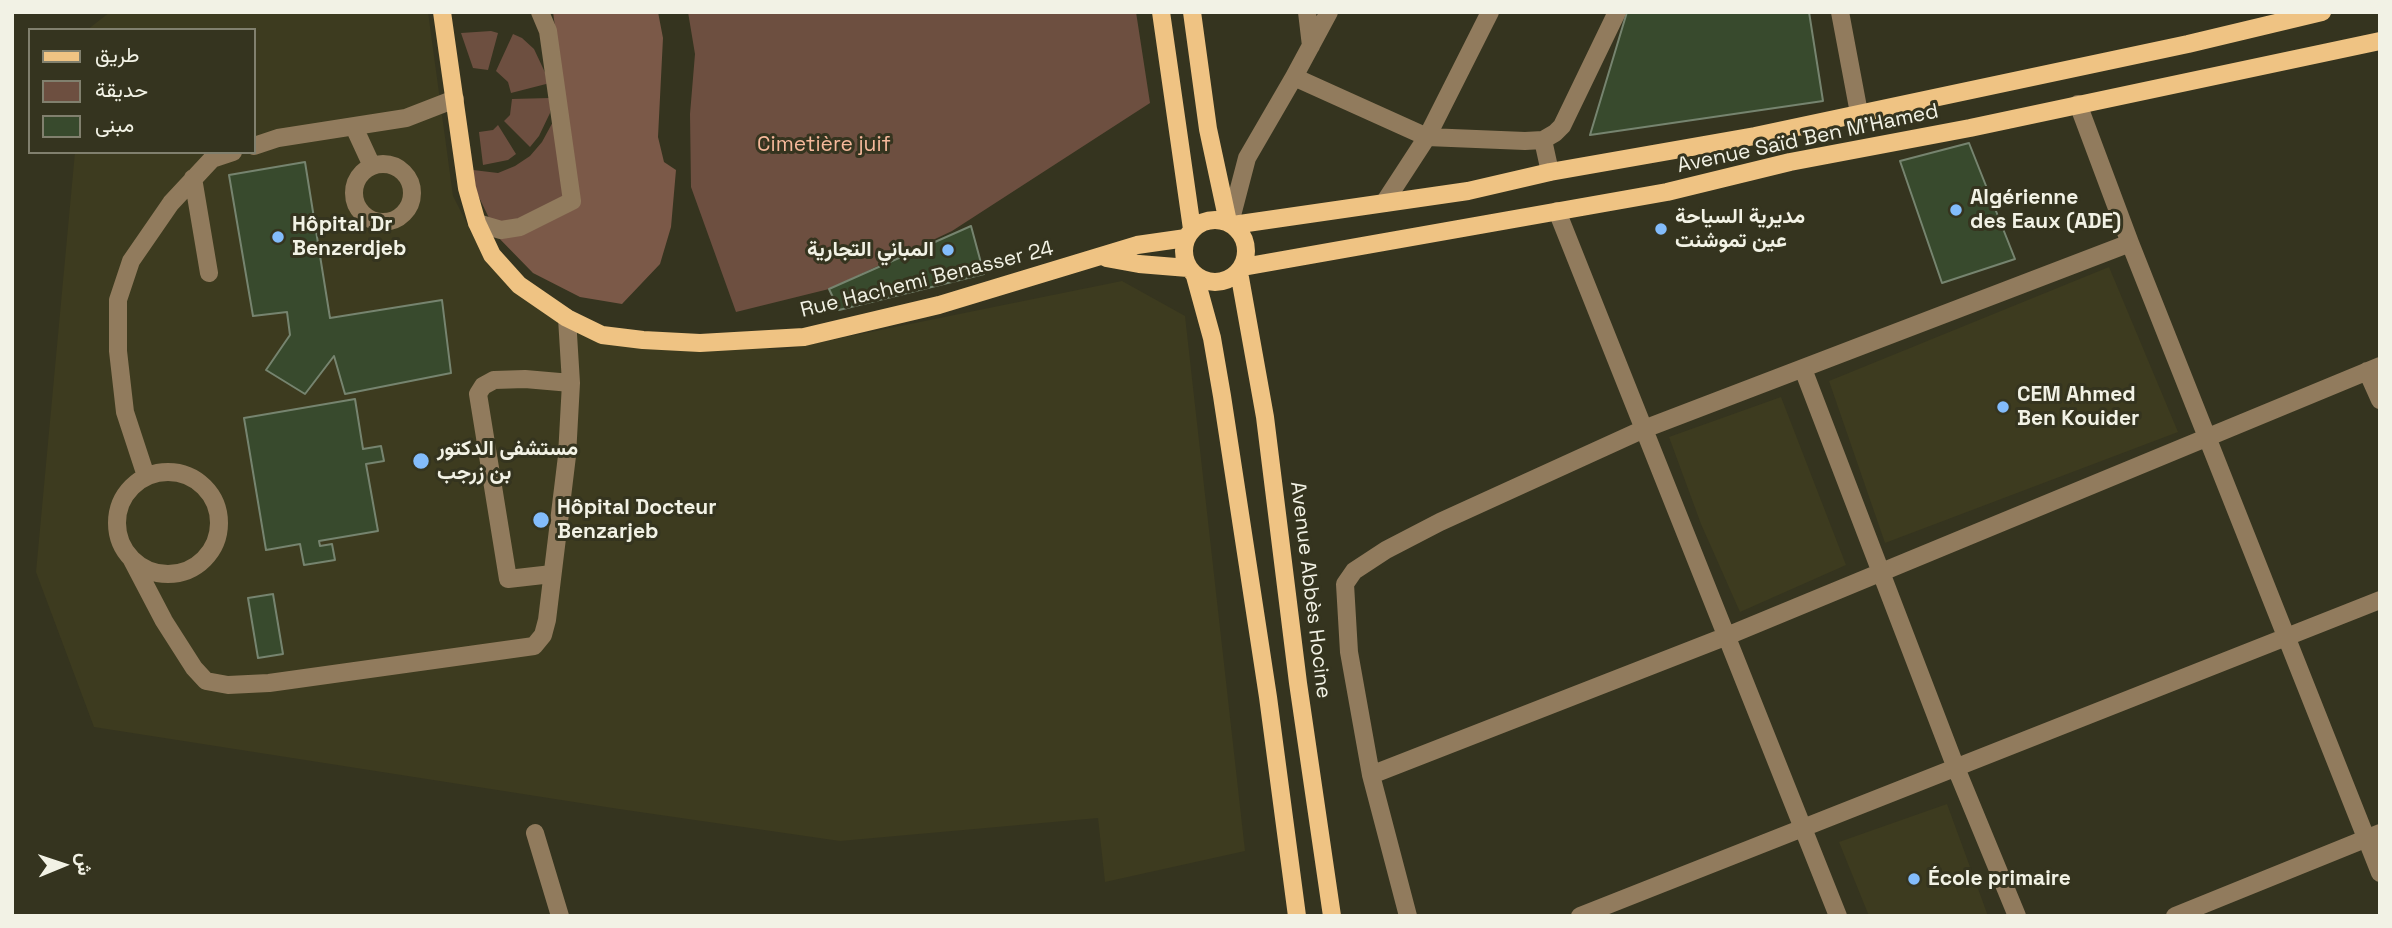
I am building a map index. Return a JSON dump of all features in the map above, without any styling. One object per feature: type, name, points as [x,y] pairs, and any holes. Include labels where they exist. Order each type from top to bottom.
[{"type":"main road","name":"Rue Hachemi Benasser 24","points":[[442,12],[467,188],[477,223],[492,255],[519,285],[567,318],[602,335],[700,342],[804,337],[939,305],[1137,245],[1189,234]]},
{"type":"main road","points":[[1161,12],[1189,234],[1184,259],[1192,272],[1212,338],[1222,396],[1268,697],[1297,916]]},
{"type":"main road","points":[[1192,12],[1208,129],[1230,224]]},
{"type":"main road","name":"Avenue Saïd Ben M'Hamed","points":[[1230,224],[1468,191],[1550,172],[1755,136],[2188,44],[2322,12]]},
{"type":"main road","name":"Avenue Saïd Ben M'Hamed","points":[[1241,269],[1667,192],[1790,162],[1970,128],[2380,41]]},
{"type":"main road","points":[[1103,257],[1192,272],[1213,283],[1232,278],[1241,269],[1246,244],[1244,237],[1230,224],[1209,220],[1189,234]]},
{"type":"main road","name":"Avenue Abbès Hocine","points":[[1241,269],[1265,417],[1298,683],[1332,916]]},
{"type":"street","points":[[477,223],[501,230],[520,227],[572,201],[548,31],[540,12]]},
{"type":"street","points":[[1307,12],[1311,46]]},
{"type":"street","points":[[1230,224],[1247,158],[1329,12]]},
{"type":"street","points":[[1384,203],[1427,137],[1490,12]]},
{"type":"street","points":[[1294,77],[1427,137],[1543,140],[1562,126],[1617,12]]},
{"type":"street","points":[[1840,12],[1859,113]]},
{"type":"street","points":[[256,145],[278,138],[406,118],[455,99]]},
{"type":"street","points":[[2078,104],[2286,638],[2373,836],[2380,873]]},
{"type":"street","points":[[354,127],[372,166]]},
{"type":"street","points":[[1543,140],[1550,172]]},
{"type":"street","points":[[146,476],[125,412],[118,351],[118,300],[131,261],[172,203],[212,159],[227,154]]},
{"type":"street","points":[[193,178],[209,273]]},
{"type":"street","points":[[1557,211],[1838,916]]},
{"type":"street","points":[[1408,916],[1371,775],[1349,652],[1345,584],[1354,571],[1386,550],[1440,522],[1644,429],[2130,243]]},
{"type":"street","points":[[131,558],[143,568],[158,573],[174,573],[191,568],[205,558],[214,543],[219,526],[217,508],[209,492],[196,480],[180,473],[163,472],[146,476],[128,492],[117,513],[121,545],[131,558],[164,621],[194,668],[206,681],[228,685],[269,683],[534,646],[543,635],[567,456],[571,383],[567,318]]},
{"type":"street","points":[[1803,369],[1956,768],[2017,916]]},
{"type":"street","points":[[1371,775],[1727,636],[2374,369],[2380,400]]},
{"type":"street","points":[[552,574],[508,579],[478,394],[483,386],[494,380],[525,379],[571,383]]},
{"type":"street","points":[[1580,916],[2380,600]]},
{"type":"street","points":[[535,833],[560,916]]},
{"type":"street","points":[[2175,916],[2373,836]]},
{"type":"shaded area","name":"مستشفى الدكتور بن زرجب","points":[[110,12],[428,12],[453,196],[488,265],[578,330],[782,350],[1122,281],[1185,316],[1245,851],[1105,882],[1098,818],[840,841],[94,727],[36,572],[75,154],[256,154],[256,28],[90,28]]},
{"type":"shaded area","points":[[553,12],[658,12],[663,38],[658,137],[664,162],[676,170],[671,227],[660,264],[622,304],[580,297],[533,273],[494,233],[579,203]]},
{"type":"shaded area","name":"CEM Ahmed Ben Kouider","points":[[2109,267],[2178,432],[1885,543],[1829,381]]},
{"type":"shaded area","points":[[1781,397],[1846,565],[1740,612],[1701,524],[1669,437]]},
{"type":"shaded area","name":"École primaire","points":[[1947,804],[1988,916],[1869,916],[1839,842]]},
{"type":"green space","name":"Cimetière juif","points":[[688,12],[1136,12],[1150,103],[952,231],[829,289],[736,312],[691,187],[690,114],[695,54]]},
{"type":"green space","points":[[461,33],[498,33],[488,70],[473,68]]},
{"type":"green space","points":[[513,34],[534,49],[550,83],[511,93],[508,82],[496,71]]},
{"type":"green space","points":[[550,98],[550,113],[539,136],[530,147],[504,121],[510,115],[512,99]]},
{"type":"green space","points":[[555,118],[564,198],[533,216],[500,222],[489,218],[475,189],[473,170],[498,173],[515,166],[530,156],[542,142]]},
{"type":"green space","points":[[498,125],[516,154],[508,160],[483,165],[479,132],[493,130]]},
{"type":"building","points":[[1627,12],[1809,12],[1823,101],[1590,135]]},
{"type":"building","name":"Algérienne des Eaux (ADE)","points":[[1969,143],[2015,259],[1942,283],[1900,161]]},
{"type":"building","name":"Hôpital Dr Benzerdjeb","points":[[305,162],[330,318],[442,300],[451,373],[345,394],[334,356],[305,394],[266,370],[290,335],[287,312],[253,316],[229,175]]},
{"type":"building","name":"المباني التجارية","points":[[971,226],[984,274],[839,310],[829,289]]},
{"type":"building","points":[[355,399],[363,449],[381,446],[384,461],[366,464],[378,531],[319,541],[320,546],[332,544],[335,560],[304,565],[300,544],[266,550],[244,418]]},
{"type":"building","points":[[273,594],[283,654],[258,658],[248,598]]},
{"type":"place","name":"Algérienne des Eaux (ADE)","points":[[1956,210]]},
{"type":"place","name":"مديرية السياحة عين تموشنت","points":[[1661,229]]},
{"type":"place","name":"Hôpital Dr Benzerdjeb","points":[[278,237]]},
{"type":"place","name":"المباني التجارية","points":[[948,250]]},
{"type":"place","name":"CEM Ahmed Ben Kouider","points":[[2003,407]]},
{"type":"place","name":"مستشفى الدكتور بن زرجب","points":[[421,461]]},
{"type":"place","name":"Hôpital Docteur Benzarjeb","points":[[541,520]]},
{"type":"place","name":"École primaire","points":[[1914,879]]}]
